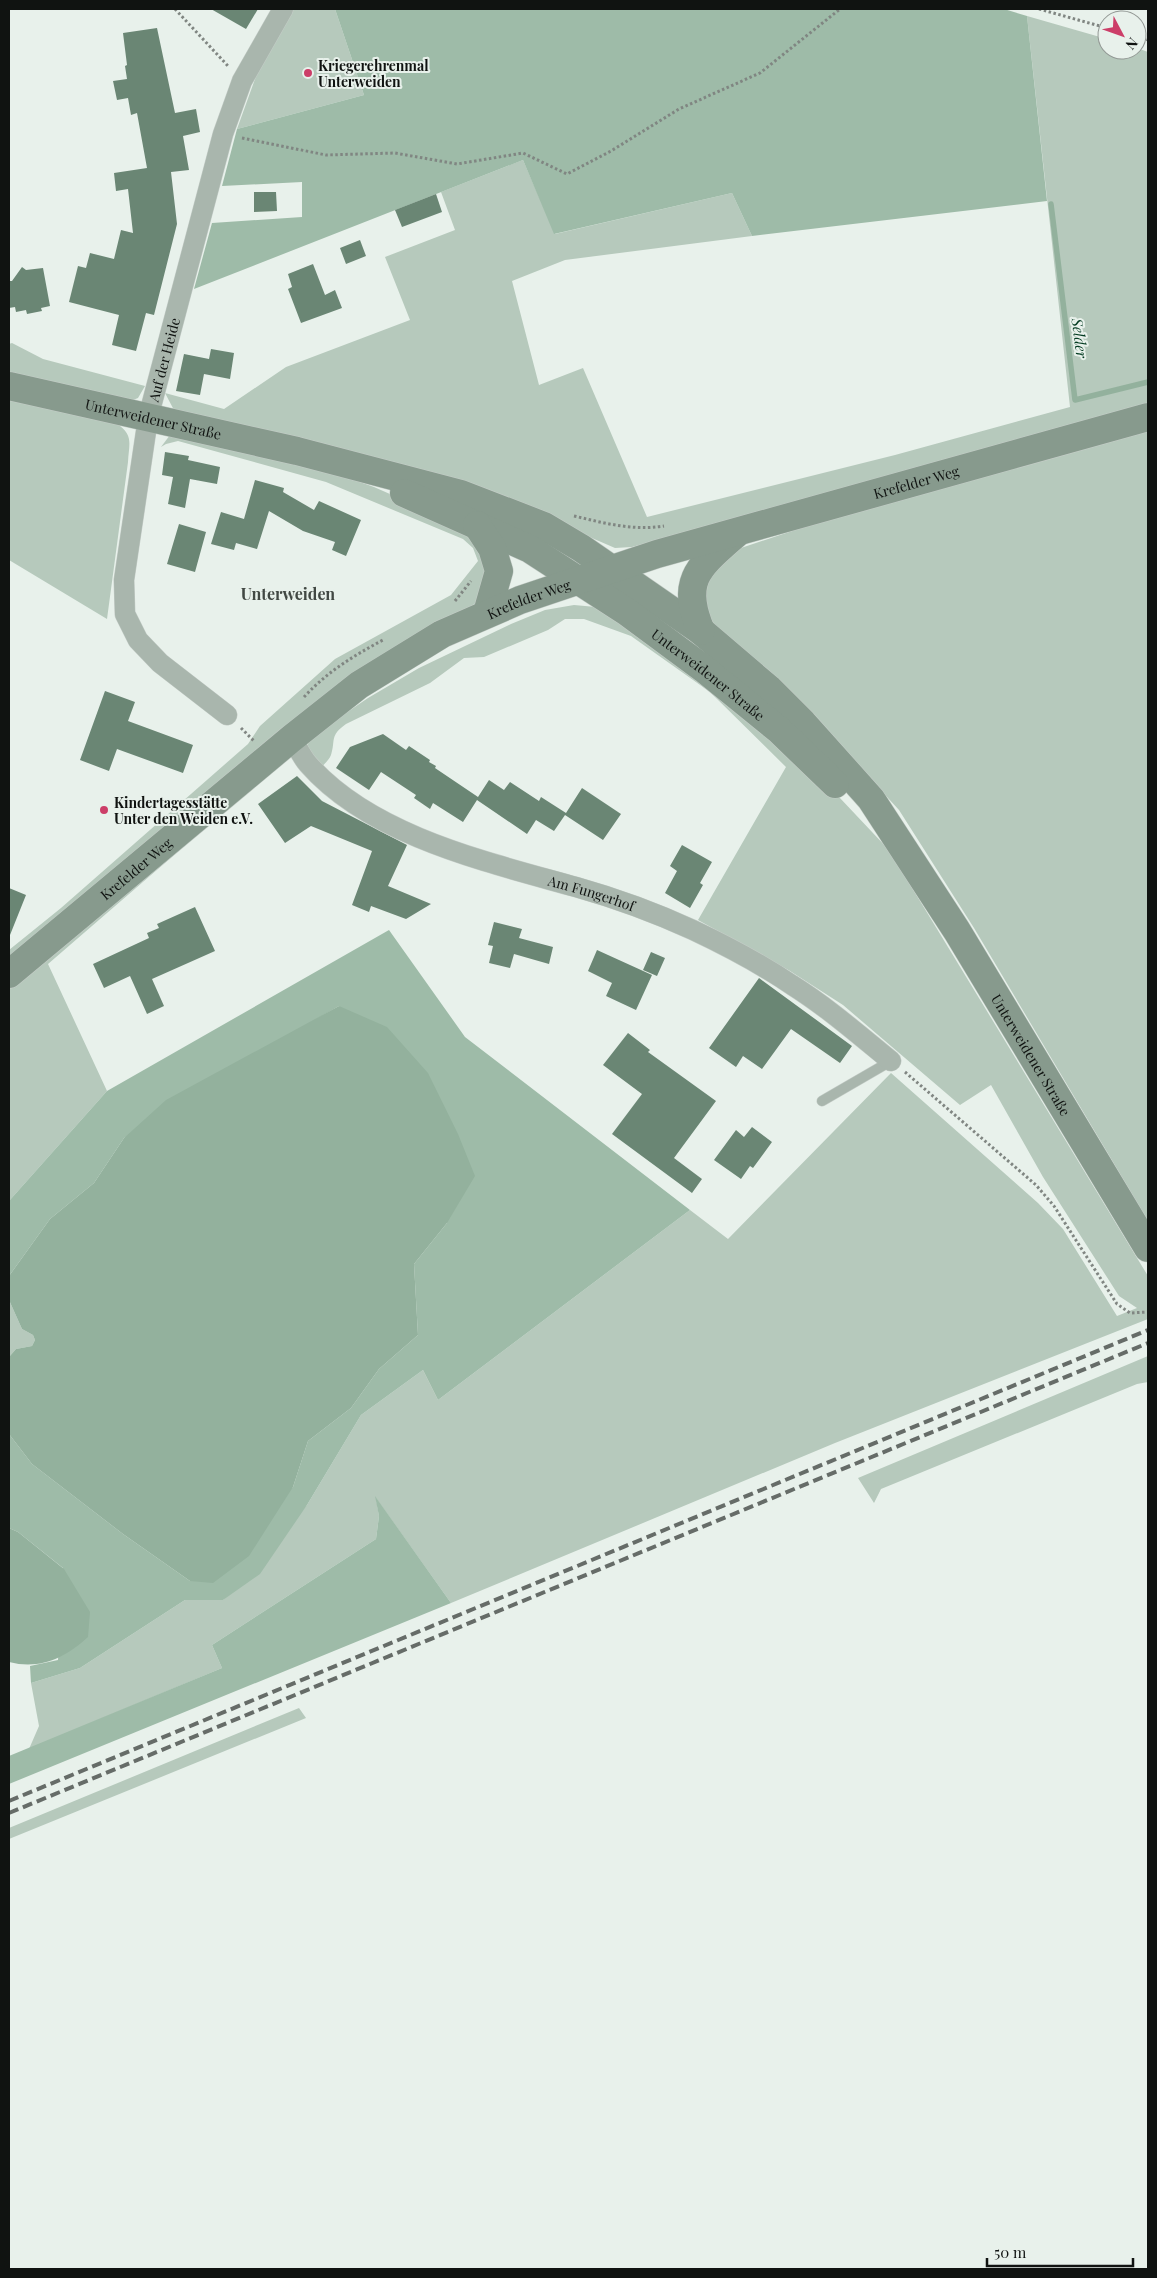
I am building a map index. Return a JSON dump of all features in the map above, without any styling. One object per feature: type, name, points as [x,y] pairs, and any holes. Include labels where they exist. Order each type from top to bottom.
[{"type":"street","name":"Auf der Heide","points":[[227,715],[160,663],[138,640],[125,614],[124,580],[148,418],[223,134],[242,81],[283,9]]},
{"type":"street","name":"Unterweidener Straße","points":[[9,386],[297,451],[461,494],[544,526],[581,548],[702,631],[769,689],[871,799],[893,830],[911,863],[957,931],[1148,1248]]},
{"type":"street","name":"Krefelder Weg","points":[[9,974],[292,738],[360,685],[442,634],[487,613],[611,569],[742,529],[1148,417]]},
{"type":"street","name":"Unterweidener Straße","points":[[297,451],[420,500],[530,549],[627,612],[704,669],[779,730],[911,863]]},
{"type":"street","points":[[477,525],[492,548],[499,571],[487,613]]},
{"type":"street","name":"Unterweidener Straße","points":[[702,631],[694,615],[692,602],[692,588],[696,575],[704,563],[742,529]]},
{"type":"street","name":"Am Fungerhof","points":[[292,738],[306,762],[324,780],[366,810],[409,833],[457,853],[505,869],[578,887],[642,909],[693,930],[752,960],[793,985],[892,1061]]},
{"type":"lane","points":[[822,1101],[892,1061]]},
{"type":"path","points":[[176,9],[242,81]]},
{"type":"path","points":[[223,134],[326,155],[395,153],[457,164],[523,153],[567,174],[611,151],[679,109],[760,73],[840,9]]},
{"type":"path","points":[[1039,9],[1097,25]]},
{"type":"path","points":[[569,514],[611,525],[647,528],[668,525]]},
{"type":"path","points":[[892,1061],[1036,1185],[1054,1206],[1118,1304],[1130,1313],[1148,1312]]},
{"type":"shaded area","points":[[289,9],[335,9],[364,95],[237,129],[268,43]]},
{"type":"shaded area","points":[[335,9],[1004,9],[1027,16],[1047,201],[752,236],[732,193],[554,234],[523,160],[194,289],[212,223],[302,217],[302,182],[222,186],[237,129],[364,95]]},
{"type":"shaded area","points":[[1027,16],[1097,36],[1097,60],[1147,60],[1148,52],[1148,406],[910,474],[632,547],[615,548],[571,529],[175,412],[165,393],[224,409],[286,367],[410,320],[385,257],[455,230],[441,192],[523,160],[555,234],[732,193],[752,236],[565,260],[512,281],[539,385],[583,368],[647,517],[895,455],[1070,407]]},
{"type":"shaded area","points":[[12,343],[43,359],[145,386],[138,398],[126,403],[9,373],[9,344]]},
{"type":"shaded area","points":[[9,393],[116,423],[126,431],[129,440],[128,462],[107,619],[9,560]]},
{"type":"shaded area","points":[[1148,427],[1148,1221],[974,928],[899,810],[786,687],[712,624],[704,605],[705,574],[735,550],[852,511]]},
{"type":"shaded area","points":[[173,431],[332,472],[374,487],[474,531],[493,556],[481,600],[366,672],[9,966],[9,950],[61,908],[248,744],[260,726],[335,659],[451,595],[478,561],[473,548],[463,539],[326,482],[178,441],[161,447]]},
{"type":"shaded area","points":[[574,605],[596,607],[635,629],[806,762],[889,850],[1148,1276],[1148,1319],[835,1443],[451,1603],[376,1498],[379,1516],[376,1539],[212,1645],[222,1668],[29,1749],[39,1726],[31,1683],[80,1668],[185,1600],[223,1600],[307,1505],[361,1415],[423,1370],[438,1400],[690,1210],[728,1239],[891,1073],[1038,1203],[1063,1229],[1117,1316],[1137,1308],[1119,1296],[1043,1177],[991,1085],[960,1105],[843,1005],[790,971],[698,920],[786,767],[710,692],[631,636],[584,619],[565,619],[548,630],[484,657],[464,658],[430,683],[346,724],[335,735],[331,755],[321,768],[307,749],[309,739],[318,732],[368,698],[419,668],[545,610]]},
{"type":"shaded area","points":[[268,774],[48,964],[107,1091],[9,1201],[9,989],[49,958]]},
{"type":"shaded area","points":[[389,930],[465,1037],[690,1210],[438,1400],[423,1370],[361,1415],[307,1505],[260,1574],[223,1600],[185,1600],[80,1668],[31,1683],[30,1666],[58,1660],[63,1568],[18,1532],[9,1528],[9,1434],[32,1464],[123,1534],[190,1581],[293,1487],[308,1441],[351,1408],[379,1369],[418,1335],[414,1264],[447,1223],[339,1006],[282,1039],[124,1138],[94,1183],[50,1219],[9,1276],[9,1201],[107,1091]]},
{"type":"shaded area","points":[[339,1006],[387,1027],[428,1073],[458,1134],[475,1176],[447,1223],[414,1264],[418,1335],[379,1369],[351,1408],[308,1441],[293,1487],[249,1556],[213,1583],[190,1581],[123,1534],[32,1464],[9,1434],[9,1357],[16,1349],[32,1346],[35,1340],[33,1335],[22,1329],[9,1300],[9,1276],[50,1219],[94,1183],[124,1138],[166,1100]]},
{"type":"shaded area","points":[[9,1300],[22,1329],[33,1335],[35,1340],[32,1346],[16,1349],[9,1357]]},
{"type":"shaded area","points":[[1148,1356],[1148,1382],[1137,1384],[881,1489],[874,1503],[858,1478]]},
{"type":"shaded area","points":[[375,1496],[451,1603],[9,1784],[9,1756],[222,1668],[212,1645],[376,1539],[379,1516]]},
{"type":"shaded area","points":[[9,1528],[18,1532],[64,1569],[90,1612],[88,1637],[70,1651],[42,1663],[20,1664],[9,1662]]},
{"type":"shaded area","points":[[299,1708],[306,1718],[9,1839],[9,1828]]},
{"type":"building","points":[[211,9],[258,9],[246,29]]},
{"type":"building","points":[[157,28],[175,113],[196,109],[200,132],[183,136],[189,170],[171,172],[177,224],[154,315],[146,313],[136,351],[112,345],[119,315],[69,302],[78,266],[86,268],[90,253],[114,259],[121,230],[133,233],[128,189],[116,191],[114,173],[147,168],[137,113],[131,115],[128,98],[117,100],[113,81],[127,79],[123,33]]},
{"type":"building","points":[[254,192],[276,192],[277,211],[254,212]]},
{"type":"building","points":[[436,194],[442,212],[402,227],[395,210]]},
{"type":"building","points":[[360,240],[366,256],[346,264],[340,248]]},
{"type":"building","points":[[313,264],[325,295],[335,290],[342,308],[301,323],[288,289],[292,287],[288,274]]},
{"type":"building","points":[[22,267],[26,270],[43,268],[50,306],[41,308],[42,311],[27,314],[26,310],[16,312],[15,307],[9,308],[9,281],[12,281]]},
{"type":"building","points":[[211,349],[234,353],[230,379],[204,374],[200,395],[176,391],[184,354],[209,359]]},
{"type":"building","points":[[165,452],[189,456],[188,460],[220,467],[217,484],[190,479],[185,508],[168,504],[173,477],[162,475]]},
{"type":"building","points":[[255,480],[284,488],[283,492],[314,510],[319,501],[361,520],[346,556],[332,550],[335,542],[303,531],[269,511],[257,549],[236,543],[234,550],[211,544],[221,512],[244,519]]},
{"type":"building","points":[[179,524],[206,532],[195,572],[167,564]]},
{"type":"building","points":[[105,691],[135,702],[128,721],[193,745],[183,773],[117,749],[109,771],[80,760]]},
{"type":"building","points":[[383,734],[406,750],[409,746],[430,760],[429,762],[436,766],[435,768],[478,797],[489,780],[504,790],[510,782],[539,801],[541,797],[566,813],[582,788],[621,814],[603,840],[565,815],[554,831],[536,820],[527,834],[477,800],[463,822],[433,803],[430,809],[414,798],[416,795],[381,772],[369,790],[336,768],[350,747]]},
{"type":"building","points":[[297,776],[322,801],[407,845],[388,886],[431,904],[406,919],[371,906],[369,912],[352,905],[372,851],[311,826],[285,843],[258,804]]},
{"type":"building","points":[[682,845],[712,862],[700,883],[703,885],[690,908],[665,893],[677,871],[670,866]]},
{"type":"building","points":[[9,888],[26,895],[10,935],[9,935]]},
{"type":"building","points":[[195,907],[215,951],[152,979],[164,1006],[147,1014],[130,976],[104,988],[93,964],[149,938],[147,933],[159,928],[157,924]]},
{"type":"building","points":[[494,922],[522,929],[519,938],[553,947],[549,964],[514,954],[510,968],[489,963],[493,946],[488,945]]},
{"type":"building","points":[[597,950],[652,975],[636,1010],[606,996],[612,983],[588,971]]},
{"type":"building","points":[[651,952],[665,958],[657,976],[643,970]]},
{"type":"building","points":[[759,978],[852,1046],[840,1063],[791,1029],[762,1069],[743,1056],[736,1067],[709,1048]]},
{"type":"building","points":[[628,1033],[650,1050],[648,1052],[716,1101],[674,1158],[702,1179],[692,1193],[612,1134],[642,1094],[603,1065]]},
{"type":"building","points":[[752,1127],[772,1142],[753,1168],[750,1166],[741,1179],[714,1160],[736,1130],[744,1137]]},
{"type":"waterway","name":"Selder","points":[[1051,204],[1075,400],[1148,382]]},
{"type":"railway","points":[[9,1801],[1148,1330]]},
{"type":"railway","points":[[9,1813],[1148,1343]]},
{"type":"place","name":"Kriegerehrenmal Unterweiden","points":[[308,73]]},
{"type":"place","name":"Kindertagesstätte Unter den Weiden e.V.","points":[[104,810]]},
{"type":"district","name":"Unterweiden","points":[[288,593]]}]
